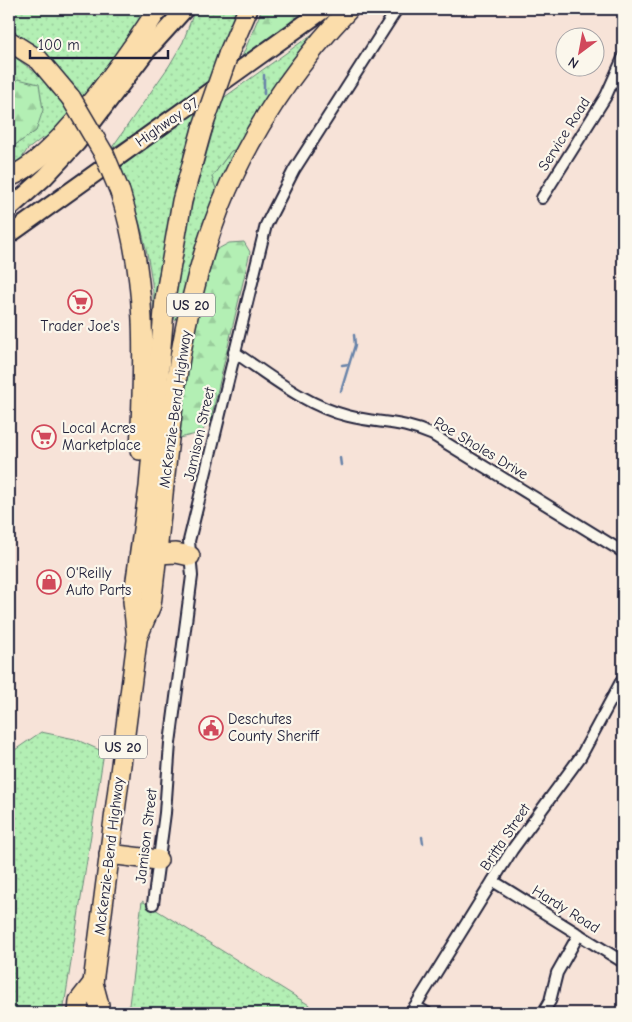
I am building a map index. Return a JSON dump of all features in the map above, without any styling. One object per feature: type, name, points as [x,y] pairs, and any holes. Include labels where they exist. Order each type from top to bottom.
[{"type":"highway","points":[[117,90],[134,63],[159,9]]},
{"type":"highway","points":[[9,178],[42,156],[90,105],[125,61],[159,9]]},
{"type":"highway","name":"McKenzie-Bend Highway","points":[[98,1013],[99,1005],[93,983],[137,640],[133,601],[149,488],[170,267],[182,201],[202,129],[228,55],[248,9]]},
{"type":"highway","name":"McKenzie-Bend Highway","points":[[137,640],[151,605],[181,354],[197,278],[207,244],[220,207],[250,144],[288,84],[349,9]]},
{"type":"highway","points":[[9,41],[39,60],[71,98],[98,142],[120,192],[137,259],[143,328],[143,394],[133,601]]},
{"type":"highway","points":[[158,554],[176,553],[190,556]]},
{"type":"highway","points":[[109,854],[158,860]]},
{"type":"highway","name":"McKenzie-Bend Highway","points":[[78,1013],[79,1001],[93,983]]},
{"type":"main road","points":[[9,209],[45,177],[77,143],[146,52],[185,9]]},
{"type":"main road","name":"Highway 97","points":[[9,235],[325,9]]},
{"type":"street","name":"Jamison Street","points":[[153,904],[192,576],[188,541],[259,250],[276,201],[397,9]]},
{"type":"street","name":"Service Road","points":[[542,198],[606,96],[623,58]]},
{"type":"street","name":"Poe Sholes Drive","points":[[234,352],[312,402],[348,416],[401,423],[434,435],[623,552]]},
{"type":"street","name":"Britta Street","points":[[413,1010],[512,850],[581,756],[623,678]]},
{"type":"street","name":"Hardy Road","points":[[493,881],[623,962]]},
{"type":"street","points":[[543,1013],[550,1001],[557,973],[579,934]]},
{"type":"street","points":[[413,1010],[427,1013]]},
{"type":"green space","points":[[9,9],[146,9],[120,53],[83,103],[65,75],[38,50],[9,35]]},
{"type":"green space","points":[[195,9],[244,9],[218,80],[111,149],[169,66],[183,42]]},
{"type":"green space","points":[[262,9],[321,9],[239,64]]},
{"type":"green space","points":[[325,25],[242,148],[231,151],[212,177],[218,194],[179,320],[174,319],[182,239],[222,99]]},
{"type":"green space","points":[[9,53],[43,78],[71,114],[50,136],[41,139],[27,150],[18,164],[9,167],[9,149],[36,131],[9,93]]},
{"type":"green space","points":[[18,79],[39,84],[43,110],[36,131],[9,149],[9,125],[11,126],[14,116],[9,93]]},
{"type":"green space","points":[[9,93],[14,117],[11,126],[9,125]]},
{"type":"green space","points":[[200,110],[184,153],[177,214],[152,353],[153,300],[150,268],[140,224],[121,167]]},
{"type":"green space","points":[[242,148],[218,194],[212,177],[231,151]]},
{"type":"green space","points":[[244,242],[250,252],[211,419],[201,433],[179,438],[191,342],[208,273],[216,250],[229,243]]},
{"type":"green space","points":[[41,732],[75,739],[104,752],[63,1013],[9,1013],[9,754]]},
{"type":"green space","points":[[142,901],[322,1013],[128,1013]]},
{"type":"waterway","points":[[264,75],[264,94]]},
{"type":"waterway","points":[[341,391],[355,345],[354,335]]},
{"type":"waterway","points":[[342,365],[349,364]]},
{"type":"waterway","points":[[340,458],[341,465]]},
{"type":"waterway","points":[[422,837],[423,843]]},
{"type":"place","name":"Trader Joe's","points":[[80,302]]},
{"type":"place","name":"Local Acres Marketplace","points":[[44,437]]},
{"type":"place","name":"O'Reilly Auto Parts","points":[[49,582]]},
{"type":"place","name":"Deschutes County Sheriff","points":[[211,728]]}]
